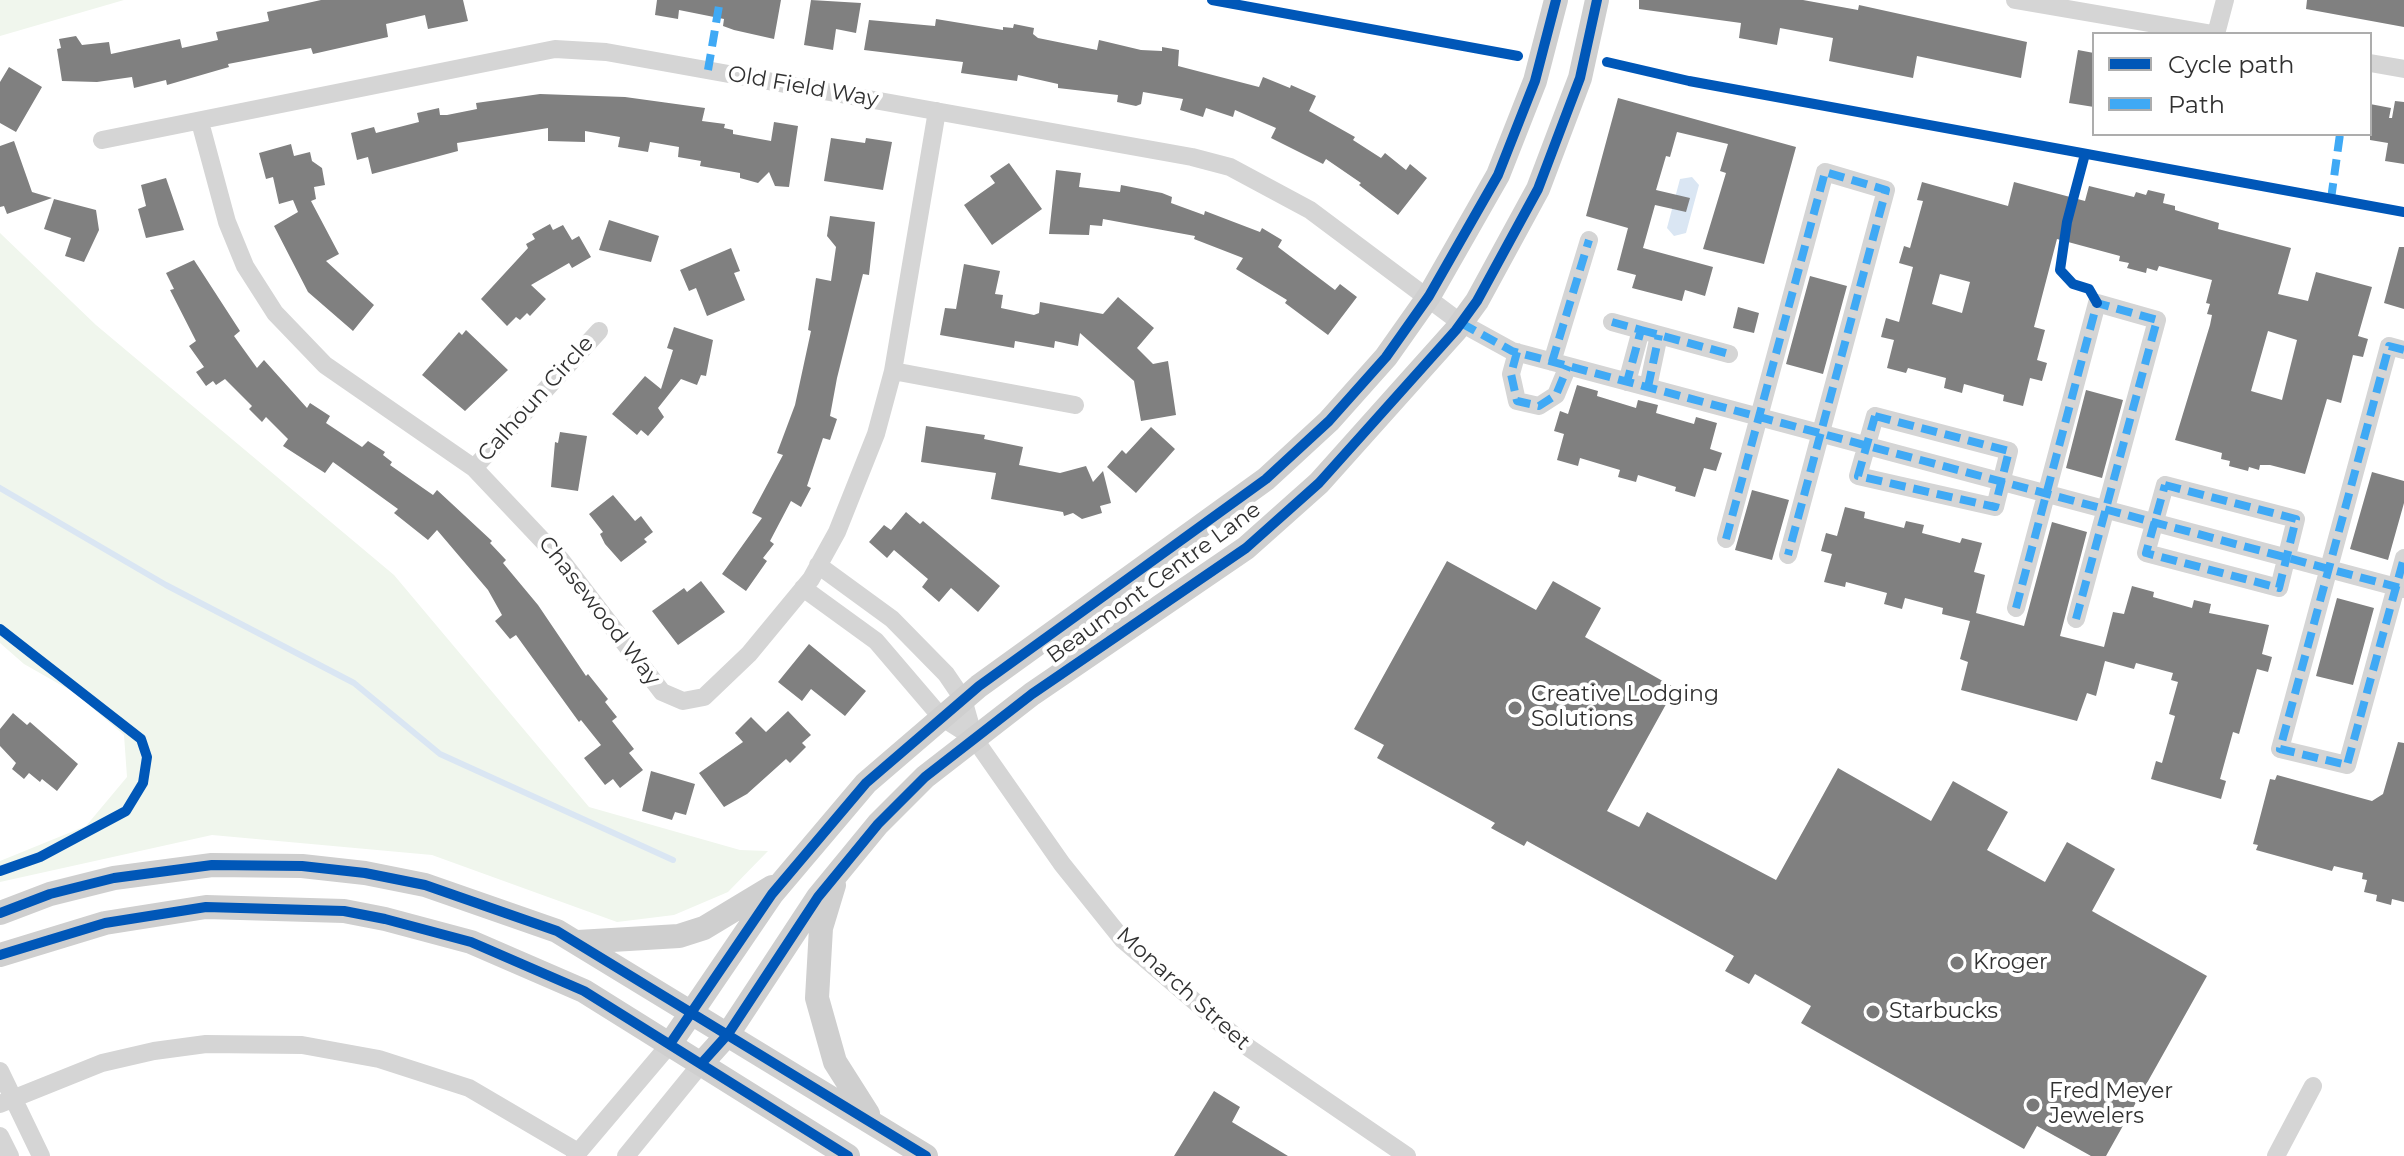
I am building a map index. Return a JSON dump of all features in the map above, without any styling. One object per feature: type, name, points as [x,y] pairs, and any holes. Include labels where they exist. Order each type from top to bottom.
[{"type":"street","name":"Beaumont Centre Lane","points":[[670,1044],[784,879],[866,783],[963,699],[1266,479],[1329,421],[1376,368],[1429,296],[1498,175],[1519,126],[1556,0]]},
{"type":"street","name":"Beaumont Centre Lane","points":[[701,1064],[728,1034],[818,897],[925,777],[1032,694],[1246,548],[1319,483],[1461,323],[1538,189],[1580,78],[1597,0]]},
{"type":"street","points":[[2015,0],[2202,32]]},
{"type":"street","points":[[2215,32],[2225,0]]},
{"type":"street","name":"Old Field Way","points":[[102,140],[555,49],[606,52],[1192,157],[1230,167],[1310,210],[1429,296],[1461,323],[1517,352],[2400,588]]},
{"type":"street","points":[[2372,63],[2404,69]]},
{"type":"street","name":"Chasewood Way","points":[[200,122],[227,222],[257,289],[275,313],[325,365],[474,468],[561,560],[670,699],[693,700],[713,691],[749,654],[803,588],[818,565],[856,486],[876,434],[893,371],[937,111]]},
{"type":"street","points":[[1726,539],[1825,172],[1886,190],[1818,432],[1788,555]]},
{"type":"street","points":[[1517,352],[1511,374],[1517,401],[1539,406],[1556,395],[1560,364],[1589,240]]},
{"type":"street","points":[[2016,608],[2097,303],[2157,320],[2076,619]]},
{"type":"street","points":[[1612,322],[1729,354]]},
{"type":"street","name":"Calhoun Circle","points":[[474,468],[599,331]]},
{"type":"street","points":[[1627,382],[1650,332]]},
{"type":"street","points":[[1648,387],[1650,332]]},
{"type":"street","points":[[2404,350],[2389,346],[2280,749],[2347,765],[2400,588],[2404,558]]},
{"type":"street","points":[[893,371],[1075,405]]},
{"type":"street","points":[[1875,416],[2009,451],[2002,482],[1995,507],[1858,476],[1875,416]]},
{"type":"street","points":[[2165,485],[2296,519],[2279,588],[2146,553],[2154,523],[2165,485]]},
{"type":"street","points":[[818,565],[892,619],[946,674],[963,699],[974,738]]},
{"type":"street","points":[[803,588],[876,641],[941,717],[974,738]]},
{"type":"street","name":"Monarch Street","points":[[974,738],[1062,864],[1123,940],[1249,1048],[1407,1156]]},
{"type":"street","points":[[0,913],[50,894],[148,872],[212,865],[302,866],[365,873],[458,894],[578,942],[926,1156]]},
{"type":"street","points":[[838,872],[821,928],[817,998],[835,1062],[878,1126]]},
{"type":"street","points":[[578,942],[649,941],[679,936],[704,928],[784,879]]},
{"type":"street","points":[[0,955],[69,932],[151,913],[253,905],[344,911],[432,931],[527,964],[584,991],[848,1156]]},
{"type":"street","points":[[7,1101],[102,1063],[154,1051],[206,1044],[302,1045],[379,1059],[469,1088],[577,1154],[670,1044]]},
{"type":"street","points":[[626,1156],[701,1064]]},
{"type":"street","points":[[0,1071],[7,1101],[41,1156]]},
{"type":"street","points":[[2276,1156],[2313,1086]]},
{"type":"street","points":[[0,1136],[10,1156]]},
{"type":"shaded area","points":[[0,0],[124,0],[0,36]]},
{"type":"shaded area","points":[[1692,177],[1699,185],[1686,233],[1674,236],[1667,228],[1680,179]]},
{"type":"shaded area","points":[[0,233],[96,325],[394,575],[589,807],[740,850],[768,851],[728,892],[674,915],[617,922],[432,855],[212,835],[0,882],[0,861],[86,826],[127,777],[124,735],[75,693],[24,664],[0,643]]},
{"type":"building","points":[[321,0],[463,0],[468,21],[428,29],[425,15],[386,24],[388,37],[313,54],[311,48],[228,64],[229,67],[167,85],[166,80],[134,88],[132,77],[97,82],[62,81],[57,49],[61,48],[59,39],[76,36],[82,45],[109,42],[111,54],[180,39],[182,48],[218,40],[216,32],[269,21],[267,12]]},
{"type":"building","points":[[657,0],[781,0],[774,39],[723,26],[724,19],[679,10],[678,19],[655,15]]},
{"type":"building","points":[[811,0],[861,3],[856,33],[836,29],[833,50],[804,45]]},
{"type":"building","points":[[1639,0],[1803,0],[1858,10],[1859,5],[2027,42],[2021,78],[1917,56],[1913,78],[1829,61],[1833,38],[1780,28],[1777,45],[1739,38],[1741,23],[1639,9]]},
{"type":"building","points":[[2307,0],[2404,0],[2404,27],[2306,9]]},
{"type":"building","points":[[936,19],[1003,30],[1003,27],[1013,28],[1014,24],[1034,28],[1033,34],[1038,38],[1097,50],[1099,40],[1141,50],[1162,51],[1162,47],[1179,50],[1178,66],[1259,87],[1263,77],[1290,88],[1291,85],[1316,96],[1309,111],[1355,137],[1353,140],[1381,158],[1385,153],[1406,170],[1410,164],[1427,178],[1398,215],[1359,185],[1361,183],[1326,159],[1323,164],[1271,138],[1276,128],[1235,110],[1233,117],[1206,108],[1203,117],[1180,110],[1183,99],[1143,92],[1141,104],[1136,106],[1117,102],[1118,95],[1058,88],[1058,84],[1018,75],[1017,81],[961,73],[963,62],[864,50],[869,20],[935,26]]},
{"type":"building","points":[[2078,50],[2092,53],[2092,107],[2069,103]]},
{"type":"building","points":[[9,67],[42,87],[16,132],[0,123],[0,82]]},
{"type":"building","points":[[540,94],[625,97],[705,108],[702,121],[725,124],[724,128],[733,130],[733,134],[771,141],[774,122],[798,126],[789,187],[775,186],[769,172],[758,183],[740,178],[740,173],[700,166],[701,161],[678,157],[679,147],[650,142],[648,152],[618,147],[620,137],[585,131],[585,142],[548,141],[548,128],[457,143],[458,151],[372,174],[368,157],[357,160],[351,133],[374,127],[376,133],[419,122],[417,113],[439,108],[440,115],[447,115],[477,109],[476,103]]},
{"type":"building","points":[[1618,98],[1796,147],[1764,264],[1703,249],[1726,173],[1720,171],[1728,144],[1677,132],[1656,190],[1690,198],[1686,212],[1655,205],[1643,248],[1713,267],[1705,296],[1685,290],[1682,301],[1632,288],[1636,275],[1617,270],[1628,228],[1586,216]]},
{"type":"building","points":[[2395,101],[2404,102],[2404,164],[2385,161],[2388,143],[2370,140],[2372,104],[2391,108],[2389,118],[2392,118]]},
{"type":"building","points":[[831,138],[865,143],[866,138],[892,142],[883,190],[824,181]]},
{"type":"building","points":[[14,141],[32,192],[52,198],[7,214],[4,206],[0,207],[0,146]]},
{"type":"building","points":[[291,144],[294,156],[310,152],[312,161],[322,168],[325,185],[314,187],[316,199],[311,201],[339,254],[326,261],[374,305],[353,331],[308,292],[274,226],[298,212],[293,200],[279,204],[273,177],[266,179],[259,153]]},
{"type":"building","points":[[1009,163],[1042,209],[992,245],[964,205],[995,183],[990,176]]},
{"type":"building","points":[[1056,170],[1081,173],[1079,187],[1120,192],[1121,185],[1162,193],[1172,197],[1171,203],[1204,215],[1205,211],[1260,232],[1262,228],[1282,240],[1278,247],[1335,290],[1340,284],[1357,297],[1328,335],[1285,303],[1287,300],[1236,269],[1243,258],[1194,239],[1195,236],[1103,219],[1102,226],[1090,225],[1089,235],[1049,234]]},
{"type":"building","points":[[166,178],[184,230],[146,238],[138,209],[146,206],[141,185]]},
{"type":"building","points":[[1922,182],[2008,206],[2014,182],[2085,201],[2089,186],[2134,197],[2136,192],[2146,195],[2148,190],[2165,194],[2163,203],[2175,206],[2175,210],[2219,223],[2218,229],[2291,248],[2278,294],[2308,301],[2316,272],[2372,287],[2358,336],[2368,339],[2363,357],[2353,355],[2341,403],[2327,399],[2305,474],[2270,465],[2260,465],[2259,470],[2249,467],[2248,471],[2229,466],[2230,461],[2221,459],[2222,453],[2175,440],[2210,325],[2212,315],[2207,314],[2210,304],[2206,303],[2212,280],[2159,266],[2157,271],[2147,268],[2146,273],[2127,268],[2129,263],[2119,261],[2120,256],[2057,239],[2034,327],[2045,330],[2037,360],[2047,363],[2042,381],[2030,378],[2023,406],[2003,401],[2004,395],[1964,384],[1962,393],[1944,388],[1946,378],[1908,368],[1906,373],[1887,368],[1894,340],[1881,337],[1886,318],[1899,322],[1913,267],[1899,263],[1904,246],[1910,248],[1923,201],[1917,200]],"holes":[[[1940,274],[1970,282],[1962,313],[1932,304]],[[2268,331],[2297,340],[2282,400],[2251,391]]]},
{"type":"building","points":[[54,199],[96,210],[99,230],[84,262],[65,256],[71,238],[44,229]]},
{"type":"building","points":[[830,216],[875,222],[869,275],[863,274],[837,378],[830,416],[837,419],[830,440],[823,438],[807,486],[811,488],[801,507],[791,501],[770,541],[774,544],[763,558],[767,561],[746,591],[722,574],[762,518],[752,513],[783,455],[777,453],[795,405],[811,331],[808,330],[816,278],[831,281],[836,247],[827,236]]},
{"type":"building","points":[[609,220],[659,236],[651,262],[599,250]]},
{"type":"building","points":[[550,224],[553,230],[563,225],[572,240],[579,236],[591,257],[572,268],[569,263],[531,285],[546,299],[530,316],[527,313],[520,320],[516,317],[507,326],[481,299],[528,248],[526,244],[535,239],[532,234]]},
{"type":"building","points":[[2399,247],[2404,247],[2404,309],[2384,303]]},
{"type":"building","points":[[731,248],[740,271],[734,273],[745,300],[707,316],[696,288],[689,291],[680,270]]},
{"type":"building","points":[[194,260],[240,331],[234,336],[257,368],[264,360],[307,408],[310,403],[330,416],[326,423],[362,447],[368,441],[385,452],[383,455],[392,462],[390,465],[433,495],[437,490],[492,541],[490,543],[506,560],[503,563],[538,605],[586,676],[588,674],[608,699],[605,702],[617,717],[612,721],[634,749],[629,753],[643,770],[620,788],[613,779],[605,785],[584,758],[601,745],[581,720],[579,722],[516,635],[510,639],[495,621],[502,615],[488,590],[437,530],[428,540],[394,513],[398,509],[333,462],[325,473],[283,446],[288,439],[266,417],[262,422],[249,409],[252,406],[225,379],[216,385],[213,381],[206,386],[196,372],[204,367],[189,346],[196,341],[170,290],[174,289],[166,273]]},
{"type":"building","points":[[964,264],[1000,271],[995,294],[1003,295],[1001,308],[1034,315],[1039,313],[1040,302],[1103,314],[1118,297],[1154,328],[1137,348],[1153,364],[1168,361],[1176,415],[1141,421],[1134,381],[1080,333],[1078,346],[1055,341],[1054,348],[1015,341],[1014,348],[940,335],[945,308],[956,309]]},
{"type":"building","points":[[1810,276],[1847,286],[1823,374],[1786,364]]},
{"type":"building","points":[[1738,307],[1759,313],[1754,333],[1733,328]]},
{"type":"building","points":[[674,327],[713,340],[706,376],[701,375],[697,385],[681,379],[658,408],[664,417],[648,436],[641,430],[637,435],[612,414],[645,376],[661,389],[673,350],[667,348]]},
{"type":"building","points":[[466,330],[508,370],[465,411],[422,375],[459,332],[462,335]]},
{"type":"building","points":[[1577,385],[1598,391],[1597,396],[1636,408],[1638,400],[1658,405],[1656,413],[1694,424],[1696,417],[1717,423],[1710,449],[1722,453],[1716,471],[1704,468],[1695,497],[1675,491],[1676,487],[1638,475],[1636,482],[1618,477],[1620,470],[1580,458],[1578,466],[1557,460],[1564,434],[1554,431],[1560,411],[1568,414]]},
{"type":"building","points":[[2086,390],[2123,400],[2102,478],[2066,468]]},
{"type":"building","points":[[926,426],[985,435],[984,439],[1023,447],[1019,465],[1060,473],[1086,466],[1093,482],[1103,471],[1111,503],[1100,506],[1102,513],[1082,519],[1073,513],[1064,516],[1063,512],[991,499],[996,473],[921,462]]},
{"type":"building","points":[[1151,427],[1175,449],[1136,493],[1107,467],[1122,450],[1126,454]]},
{"type":"building","points":[[560,432],[587,436],[578,491],[551,487],[555,442],[558,443]]},
{"type":"building","points":[[2372,472],[2404,481],[2404,503],[2388,560],[2350,549]]},
{"type":"building","points":[[1752,490],[1789,500],[1772,560],[1735,550]]},
{"type":"building","points":[[613,495],[635,521],[641,516],[653,532],[644,539],[647,542],[621,562],[605,544],[600,534],[603,532],[589,514]]},
{"type":"building","points":[[1845,507],[1865,512],[1864,518],[1904,528],[1906,521],[1924,525],[1922,533],[1960,543],[1962,538],[1982,543],[1974,572],[1985,575],[1976,613],[2024,626],[2052,522],[2087,532],[2060,636],[2104,647],[2113,612],[2124,614],[2132,586],[2154,592],[2153,597],[2192,608],[2194,600],[2211,604],[2209,613],[2269,625],[2262,654],[2272,657],[2268,672],[2257,669],[2239,734],[2233,732],[2220,779],[2226,781],[2221,799],[2151,779],[2156,761],[2162,763],[2175,716],[2169,714],[2178,682],[2171,680],[2173,673],[2136,663],[2134,669],[2105,661],[2096,696],[2087,693],[2077,721],[1961,690],[1968,662],[1960,659],[1970,621],[1942,614],[1943,608],[1905,598],[1902,609],[1884,604],[1887,593],[1846,582],[1845,587],[1824,582],[1832,554],[1821,551],[1826,533],[1837,536]]},
{"type":"building","points":[[906,512],[920,524],[923,521],[1000,586],[978,612],[951,588],[939,602],[922,587],[928,579],[894,550],[887,558],[869,542],[884,525],[891,530]]},
{"type":"building","points":[[1447,561],[1536,610],[1553,581],[1601,608],[1585,637],[1675,688],[1607,811],[1639,827],[1647,812],[1776,880],[1838,768],[1931,821],[1953,781],[2008,812],[1987,850],[2045,882],[2067,842],[2115,869],[2092,911],[2207,976],[2106,1156],[2091,1156],[2037,1126],[2024,1149],[1801,1023],[1811,1006],[1755,974],[1749,984],[1725,971],[1734,956],[1527,841],[1524,846],[1491,828],[1495,823],[1377,758],[1384,745],[1354,729]]},
{"type":"building","points":[[701,581],[725,612],[678,645],[652,611],[684,588],[687,592]]},
{"type":"building","points":[[2337,598],[2374,608],[2353,685],[2316,676]]},
{"type":"building","points":[[809,644],[866,691],[845,716],[811,689],[802,701],[778,682]]},
{"type":"building","points":[[788,711],[811,735],[802,743],[806,747],[790,763],[786,759],[747,794],[724,807],[699,773],[743,742],[735,733],[751,717],[766,732]]},
{"type":"building","points":[[13,713],[27,725],[30,722],[78,764],[57,791],[42,779],[40,782],[29,773],[24,779],[12,769],[16,763],[0,746],[0,729]]},
{"type":"building","points":[[2398,742],[2404,743],[2404,902],[2392,899],[2391,905],[2376,901],[2377,895],[2364,892],[2367,880],[2362,879],[2363,873],[2334,866],[2332,871],[2256,850],[2258,845],[2253,844],[2270,779],[2275,780],[2277,775],[2372,801],[2383,794]]},
{"type":"building","points":[[651,771],[695,784],[686,815],[675,812],[672,820],[642,811]]},
{"type":"building","points":[[1214,1091],[1240,1107],[1232,1122],[1288,1156],[1174,1156]]},
{"type":"waterway","points":[[0,488],[166,585],[354,683],[440,754],[673,860]]},
{"type":"marked path","points":[[708,70],[720,0]]},
{"type":"marked path","points":[[2331,199],[2340,136]]},
{"type":"marked path","points":[[1726,539],[1825,172],[1886,190],[1788,555]]},
{"type":"marked path","points":[[1552,362],[1589,240]]},
{"type":"marked path","points":[[2016,608],[2097,303],[2157,320],[2076,619]]},
{"type":"marked path","points":[[1612,322],[1641,330],[1627,382]]},
{"type":"marked path","points":[[1461,323],[1512,351],[2404,589]]},
{"type":"marked path","points":[[1641,330],[1729,354]]},
{"type":"marked path","points":[[1648,387],[1659,335]]},
{"type":"marked path","points":[[2404,350],[2389,346],[2280,749],[2347,765],[2404,558]]},
{"type":"marked path","points":[[1517,352],[1511,374],[1517,401],[1539,406],[1556,395],[1568,366]]},
{"type":"marked path","points":[[1875,416],[2009,451],[1995,507],[1858,476],[1875,416]]},
{"type":"marked path","points":[[2165,485],[2296,519],[2279,588],[2146,553],[2165,485]]},
{"type":"cycle path","points":[[1212,0],[1518,56]]},
{"type":"cycle path","points":[[670,1044],[772,894],[866,783],[979,686],[1266,479],[1329,421],[1386,357],[1429,296],[1498,175],[1535,81],[1556,0]]},
{"type":"cycle path","points":[[701,1064],[728,1034],[818,897],[878,824],[925,777],[1032,694],[1246,548],[1319,483],[1456,330],[1477,301],[1538,189],[1580,78],[1597,0]]},
{"type":"cycle path","points":[[1607,62],[1689,81],[2404,212]]},
{"type":"cycle path","points":[[2085,154],[2067,222],[2060,270],[2073,284],[2089,289],[2097,303]]},
{"type":"cycle path","points":[[0,629],[141,739],[147,757],[143,783],[126,811],[40,857],[0,871]]},
{"type":"cycle path","points":[[0,913],[50,894],[114,878],[212,865],[302,866],[365,873],[425,885],[557,931],[926,1156]]},
{"type":"cycle path","points":[[0,955],[105,923],[206,907],[344,911],[385,919],[471,942],[584,991],[848,1156]]},
{"type":"place","name":"Creative Lodging Solutions","points":[[1515,708]]},
{"type":"place","name":"Kroger","points":[[1957,963]]},
{"type":"place","name":"Starbucks","points":[[1873,1012]]},
{"type":"place","name":"Fred Meyer Jewelers","points":[[2033,1105]]}]
